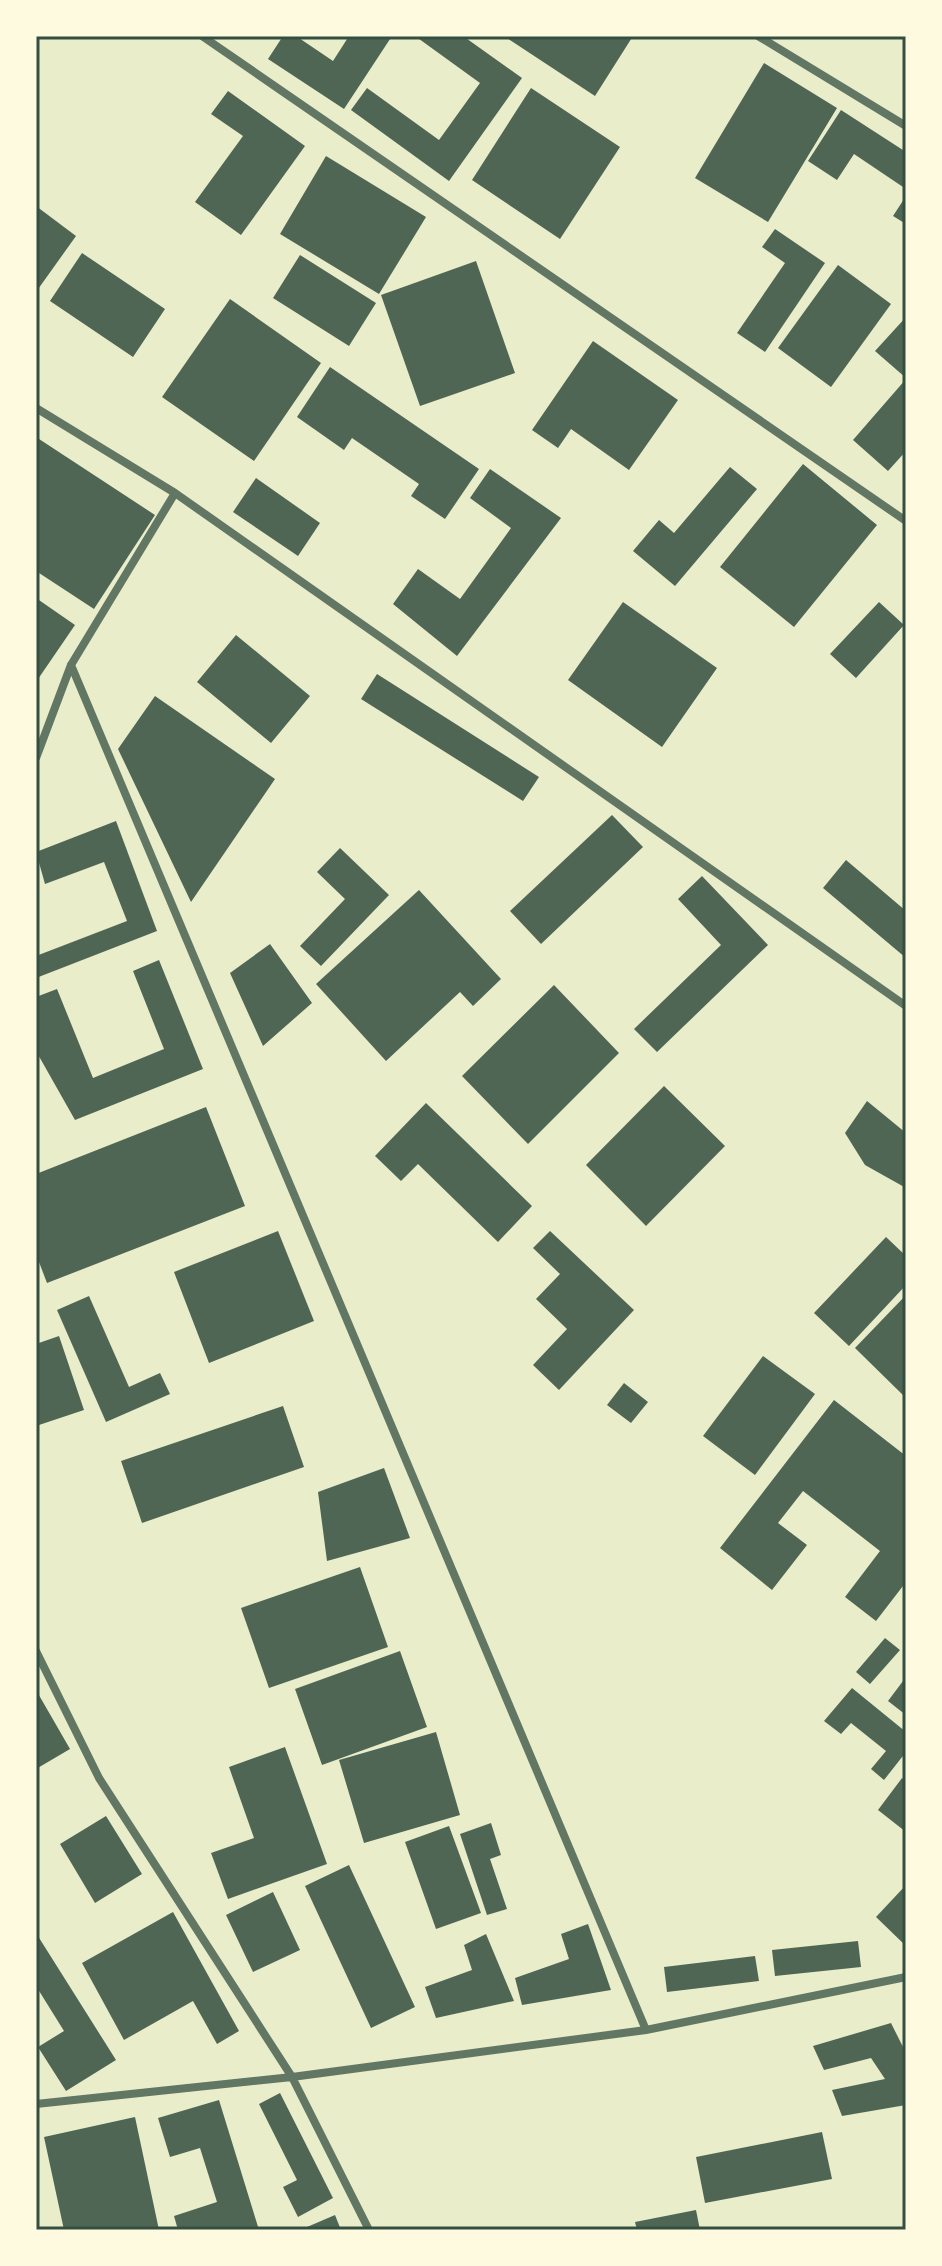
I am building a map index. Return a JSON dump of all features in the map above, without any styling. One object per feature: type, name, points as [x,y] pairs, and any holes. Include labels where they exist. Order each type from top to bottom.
[{"type":"street","points":[[202,36],[906,521]]},
{"type":"street","points":[[758,36],[906,126]]},
{"type":"street","points":[[36,408],[175,493],[906,1006]]},
{"type":"street","points":[[36,758],[71,665],[175,493]]},
{"type":"street","points":[[71,665],[646,2030]]},
{"type":"street","points":[[36,1651],[99,1778],[292,2077],[369,2230]]},
{"type":"street","points":[[36,2104],[292,2077],[646,2030],[906,1977]]},
{"type":"building","points":[[283,36],[296,36],[333,61],[349,36],[392,36],[344,109],[268,59]]},
{"type":"building","points":[[415,36],[463,36],[522,78],[449,181],[351,110],[367,88],[439,140],[480,83]]},
{"type":"building","points":[[504,36],[633,36],[595,96]]},
{"type":"building","points":[[764,63],[837,108],[768,222],[695,178]]},
{"type":"building","points":[[531,88],[620,147],[560,239],[472,180]]},
{"type":"building","points":[[228,91],[305,146],[241,235],[195,202],[243,136],[211,114]]},
{"type":"building","points":[[841,110],[906,152],[906,189],[854,154],[837,180],[808,161]]},
{"type":"building","points":[[326,156],[426,217],[379,294],[280,234]]},
{"type":"building","points":[[906,196],[906,224],[893,216]]},
{"type":"building","points":[[36,206],[76,236],[36,292]]},
{"type":"building","points":[[775,229],[825,263],[765,352],[737,333],[785,263],[762,247]]},
{"type":"building","points":[[82,253],[165,309],[133,357],[50,301]]},
{"type":"building","points":[[300,255],[376,303],[349,346],[273,298]]},
{"type":"building","points":[[476,261],[515,373],[420,406],[381,295]]},
{"type":"building","points":[[838,265],[891,304],[831,387],[778,348]]},
{"type":"building","points":[[230,299],[321,363],[254,461],[162,397]]},
{"type":"building","points":[[906,317],[906,378],[875,351]]},
{"type":"building","points":[[593,341],[678,400],[629,470],[571,429],[558,448],[532,430]]},
{"type":"building","points":[[330,367],[479,469],[445,519],[411,496],[419,484],[352,438],[344,450],[297,417]]},
{"type":"building","points":[[906,379],[906,451],[888,471],[853,440]]},
{"type":"building","points":[[36,437],[155,515],[94,609],[36,571]]},
{"type":"building","points":[[803,464],[877,525],[794,627],[720,567]]},
{"type":"building","points":[[730,467],[757,489],[675,586],[633,551],[659,520],[674,533]]},
{"type":"building","points":[[490,469],[561,518],[457,656],[393,604],[418,569],[460,599],[511,528],[470,498]]},
{"type":"building","points":[[256,478],[320,523],[298,556],[233,512]]},
{"type":"building","points":[[36,598],[75,625],[36,682]]},
{"type":"building","points":[[623,602],[717,668],[662,747],[568,680]]},
{"type":"building","points":[[879,602],[904,625],[856,678],[830,654]]},
{"type":"building","points":[[236,635],[310,696],[271,743],[197,682]]},
{"type":"building","points":[[377,674],[539,777],[523,801],[361,699]]},
{"type":"building","points":[[155,696],[275,779],[191,902],[118,749]]},
{"type":"building","points":[[612,815],[643,847],[541,944],[510,911]]},
{"type":"building","points":[[116,821],[157,931],[36,978],[36,956],[127,921],[104,862],[45,884],[36,852]]},
{"type":"building","points":[[340,848],[389,895],[321,966],[300,946],[345,899],[317,872]]},
{"type":"building","points":[[846,860],[906,911],[906,958],[823,888]]},
{"type":"building","points":[[702,876],[768,945],[657,1052],[634,1029],[721,945],[678,899]]},
{"type":"building","points":[[419,890],[501,979],[473,1006],[460,992],[386,1061],[316,984]]},
{"type":"building","points":[[270,944],[312,1003],[263,1046],[230,973]]},
{"type":"building","points":[[159,960],[203,1069],[75,1120],[36,1051],[36,997],[57,989],[93,1078],[164,1049],[133,971]]},
{"type":"building","points":[[554,985],[619,1053],[528,1144],[462,1076]]},
{"type":"building","points":[[664,1086],[725,1146],[646,1226],[586,1165]]},
{"type":"building","points":[[867,1101],[906,1133],[906,1188],[865,1165],[845,1133]]},
{"type":"building","points":[[426,1103],[532,1206],[498,1242],[418,1164],[401,1181],[375,1156]]},
{"type":"building","points":[[206,1107],[245,1206],[47,1283],[36,1254],[36,1174]]},
{"type":"building","points":[[278,1231],[314,1321],[209,1363],[174,1272]]},
{"type":"building","points":[[550,1231],[634,1310],[559,1390],[533,1365],[567,1329],[536,1299],[560,1274],[533,1248]]},
{"type":"building","points":[[886,1237],[906,1256],[906,1285],[849,1346],[814,1313]]},
{"type":"building","points":[[906,1295],[906,1398],[855,1348]]},
{"type":"building","points":[[89,1296],[129,1387],[160,1373],[170,1394],[106,1422],[57,1310]]},
{"type":"building","points":[[59,1336],[84,1410],[36,1426],[36,1344]]},
{"type":"building","points":[[763,1356],[815,1394],[755,1475],[703,1436]]},
{"type":"building","points":[[624,1383],[648,1402],[631,1423],[607,1405]]},
{"type":"building","points":[[834,1400],[906,1456],[906,1582],[876,1621],[845,1597],[880,1551],[803,1491],[778,1523],[807,1545],[772,1590],[720,1548]]},
{"type":"building","points":[[283,1406],[304,1467],[142,1523],[121,1461]]},
{"type":"building","points":[[384,1468],[410,1538],[327,1561],[318,1492]]},
{"type":"building","points":[[360,1567],[388,1647],[269,1688],[241,1608]]},
{"type":"building","points":[[885,1638],[900,1650],[870,1684],[856,1672]]},
{"type":"building","points":[[400,1651],[427,1727],[322,1765],[295,1689]]},
{"type":"building","points":[[906,1677],[906,1715],[888,1701]]},
{"type":"building","points":[[852,1688],[906,1732],[906,1752],[884,1780],[871,1769],[886,1751],[851,1723],[841,1734],[824,1721]]},
{"type":"building","points":[[36,1690],[70,1749],[36,1769]]},
{"type":"building","points":[[436,1732],[460,1815],[364,1843],[339,1760]]},
{"type":"building","points":[[285,1747],[327,1864],[228,1899],[211,1853],[254,1838],[229,1767]]},
{"type":"building","points":[[902,1778],[906,1781],[906,1832],[878,1810]]},
{"type":"building","points":[[106,1816],[142,1874],[95,1903],[60,1844]]},
{"type":"building","points":[[491,1823],[501,1855],[490,1859],[507,1909],[487,1915],[460,1834]]},
{"type":"building","points":[[449,1826],[481,1913],[436,1929],[405,1842]]},
{"type":"building","points":[[349,1865],[415,2007],[371,2028],[305,1886]]},
{"type":"building","points":[[906,1885],[906,1946],[876,1917]]},
{"type":"building","points":[[273,1892],[300,1950],[253,1972],[226,1915]]},
{"type":"building","points":[[173,1912],[239,2031],[217,2044],[193,2001],[124,2040],[82,1963]]},
{"type":"building","points":[[588,1924],[611,1990],[522,2005],[515,1978],[569,1959],[561,1934]]},
{"type":"building","points":[[36,1933],[116,2060],[66,2091],[38,2047],[64,2031],[36,1986]]},
{"type":"building","points":[[486,1934],[514,2001],[436,2018],[425,1987],[472,1970],[464,1945]]},
{"type":"building","points":[[858,1941],[861,1967],[775,1976],[772,1950]]},
{"type":"building","points":[[755,1956],[759,1981],[667,1992],[664,1967]]},
{"type":"building","points":[[891,2023],[906,2053],[906,2105],[842,2116],[832,2090],[885,2079],[871,2058],[824,2070],[813,2046]]},
{"type":"building","points":[[280,2093],[333,2198],[298,2217],[283,2187],[297,2180],[259,2104]]},
{"type":"building","points":[[219,2100],[259,2230],[178,2230],[174,2216],[217,2202],[200,2148],[170,2157],[158,2118]]},
{"type":"building","points":[[135,2117],[159,2230],[64,2230],[44,2137]]},
{"type":"building","points":[[822,2132],[832,2179],[705,2203],[696,2157]]},
{"type":"building","points":[[696,2210],[700,2230],[637,2230],[635,2222]]},
{"type":"building","points":[[335,2215],[341,2230],[300,2230]]}]
